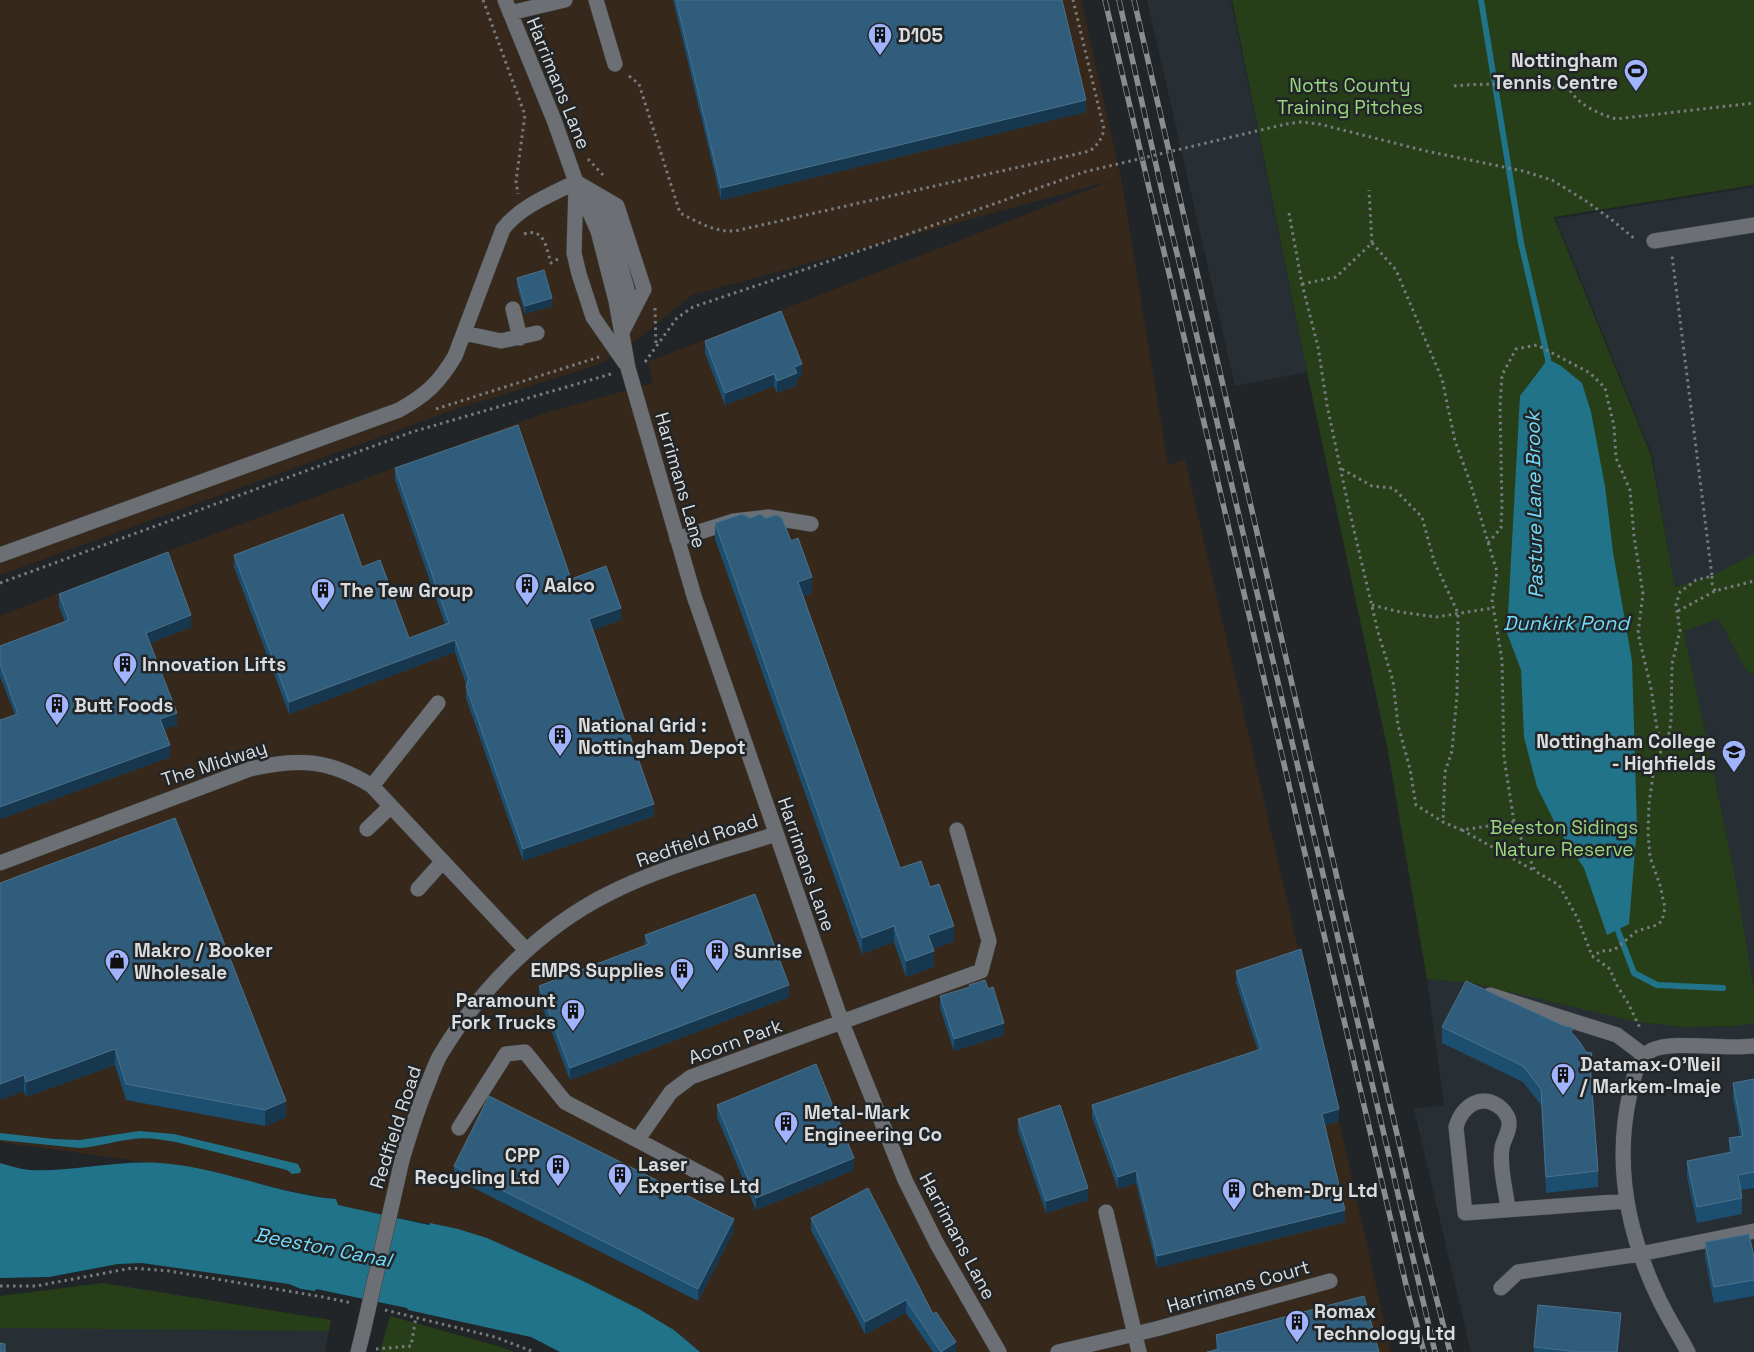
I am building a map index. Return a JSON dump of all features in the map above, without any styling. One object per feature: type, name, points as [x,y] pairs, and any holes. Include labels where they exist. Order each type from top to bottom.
[{"type":"street","points":[[507,6],[548,4],[565,0]]},
{"type":"street","points":[[596,0],[615,64]]},
{"type":"street","name":"Harrimans Lane","points":[[507,6],[554,120],[576,182],[598,231],[622,332],[622,371]]},
{"type":"street","points":[[0,555],[399,410],[426,394],[445,372],[455,356],[500,234],[512,217],[576,182],[617,206],[644,289],[622,332]]},
{"type":"street","name":"Harrimans Lane","points":[[576,182],[574,253],[579,274],[593,317],[622,371],[678,539],[694,596],[842,1023],[905,1180],[937,1244],[999,1352]]},
{"type":"street","points":[[585,202],[607,217],[633,311]]},
{"type":"street","points":[[1647,242],[1754,225]]},
{"type":"street","points":[[513,309],[520,338]]},
{"type":"street","points":[[464,333],[501,341],[537,333]]},
{"type":"street","points":[[678,539],[734,521],[768,517],[811,524]]},
{"type":"street","points":[[372,786],[438,704]]},
{"type":"street","name":"The Midway","points":[[0,863],[250,768],[284,762],[308,762],[330,766],[353,774],[372,786],[526,950]]},
{"type":"street","points":[[367,829],[391,806]]},
{"type":"street","name":"Acorn Park","points":[[638,1140],[671,1092],[691,1077],[981,971],[989,941],[957,830]]},
{"type":"street","name":"Redfield Road","points":[[358,1352],[402,1160],[419,1106],[439,1058],[468,1016],[498,978],[526,950],[566,920],[608,894],[670,868],[776,834]]},
{"type":"street","points":[[418,888],[443,862]]},
{"type":"street","points":[[1478,991],[1617,1035],[1649,1053]]},
{"type":"street","points":[[1688,1352],[1658,1296],[1640,1254],[1627,1201],[1622,1168],[1626,1108],[1634,1077],[1649,1053],[1672,1046],[1740,1048],[1754,1046]]},
{"type":"street","points":[[459,1128],[506,1054],[525,1052],[565,1102],[717,1182]]},
{"type":"street","points":[[1508,1210],[1502,1147],[1507,1135],[1509,1121],[1503,1111],[1494,1103],[1481,1101],[1472,1104],[1459,1118],[1456,1127],[1465,1212],[1508,1210],[1627,1201]]},
{"type":"street","points":[[1106,1212],[1139,1352]]},
{"type":"street","points":[[1501,1288],[1518,1272],[1640,1254],[1754,1231]]},
{"type":"street","name":"Harrimans Court","points":[[1058,1352],[1156,1329],[1330,1280]]},
{"type":"path","points":[[483,0],[525,115],[516,181],[520,211],[526,233]]},
{"type":"path","points":[[615,64],[639,84],[680,213],[709,228],[734,231],[1090,150],[1102,138],[1104,129],[1073,0]]},
{"type":"path","points":[[546,48],[542,39],[542,30],[546,21],[552,17],[548,4]]},
{"type":"path","points":[[1454,86],[1477,84],[1569,89],[1575,98],[1586,107],[1599,114],[1616,119],[1754,103]]},
{"type":"path","points":[[645,363],[677,318],[693,308],[1084,172],[1301,122],[1319,124],[1426,151],[1523,171],[1552,180],[1647,242]]},
{"type":"path","points":[[586,156],[605,176]]},
{"type":"path","points":[[1369,190],[1372,243],[1396,270],[1442,379],[1454,441],[1470,482],[1497,572],[1492,600],[1502,660],[1504,757],[1514,822],[1535,870]]},
{"type":"path","points":[[1289,213],[1302,284],[1318,347],[1327,405],[1349,509],[1378,632],[1393,681],[1398,725],[1410,769],[1416,805],[1443,822],[1462,830],[1559,885],[1578,919],[1592,956],[1610,969],[1616,984],[1628,1003],[1649,1053]]},
{"type":"path","points":[[1302,284],[1336,277],[1372,243]]},
{"type":"path","points":[[1671,252],[1712,583],[1715,591]]},
{"type":"path","points":[[656,305],[656,348]]},
{"type":"path","points":[[1488,543],[1501,528],[1500,407],[1502,376],[1516,349],[1537,345],[1590,374],[1605,388],[1614,426],[1616,458],[1630,490],[1642,594],[1638,632],[1651,688],[1657,730],[1662,745],[1653,775],[1648,833],[1650,857],[1660,885],[1665,908],[1662,921],[1657,925],[1637,931],[1614,950],[1602,951],[1592,956]]},
{"type":"path","points":[[439,408],[604,355]]},
{"type":"path","points":[[0,583],[412,432],[622,371]]},
{"type":"path","points":[[1341,469],[1372,486],[1393,488],[1422,517],[1434,561],[1458,613],[1457,695],[1452,751],[1445,772],[1443,822]]},
{"type":"path","points":[[1662,745],[1668,739],[1672,664],[1680,630],[1676,604],[1680,592],[1696,580],[1712,576]]},
{"type":"path","points":[[1678,611],[1715,591],[1754,581]]},
{"type":"path","points":[[1372,605],[1400,612],[1436,617],[1494,608]]},
{"type":"path","points":[[1462,830],[1514,822]]},
{"type":"path","points":[[0,1286],[36,1286],[132,1268],[169,1271],[323,1296],[360,1304]]},
{"type":"path","points":[[378,1308],[495,1337],[534,1352]]},
{"type":"path","points":[[384,1350],[411,1346],[416,1317]]},
{"type":"shaded area","points":[[0,0],[1081,0],[1121,178],[1168,465],[1185,460],[1391,1352],[700,1352],[674,1330],[639,1309],[581,1280],[487,1238],[458,1229],[359,1210],[338,1205],[336,1199],[286,1190],[195,1169],[0,1142],[0,616],[179,547],[545,413],[653,383],[648,362],[1114,180],[692,295],[638,339],[600,364],[451,411],[0,575]]},
{"type":"shaded area","points":[[1147,0],[1231,0],[1307,372],[1235,386]]},
{"type":"shaded area","points":[[1754,187],[1754,990],[1734,871],[1674,582],[1652,454],[1556,219]]},
{"type":"shaded area","points":[[1427,979],[1472,983],[1622,1016],[1637,1022],[1684,1027],[1736,1026],[1754,1023],[1754,1352],[1471,1352],[1414,1109],[1444,1105]]},
{"type":"shaded area","points":[[0,1328],[329,1331],[325,1352],[0,1352]]},
{"type":"green space","name":"Beeston Sidings Nature Reserve","points":[[1232,0],[1754,0],[1754,185],[1554,217],[1651,455],[1675,587],[1712,576],[1754,554],[1754,675],[1745,668],[1719,619],[1684,631],[1734,871],[1754,990],[1754,1023],[1736,1026],[1684,1027],[1637,1022],[1472,983],[1427,979],[1388,751],[1307,372]]},
{"type":"green space","points":[[103,1283],[331,1320],[329,1331],[0,1328],[0,1296]]},
{"type":"green space","points":[[390,1316],[501,1347],[514,1352],[380,1352]]},
{"type":"water","name":"Dunkirk Pond","points":[[1548,359],[1561,366],[1582,383],[1591,412],[1605,486],[1613,552],[1632,661],[1637,826],[1629,924],[1607,935],[1584,868],[1559,831],[1537,787],[1524,737],[1521,670],[1507,633],[1520,396]]},
{"type":"water","points":[[139,1131],[174,1134],[298,1164],[301,1170],[300,1173],[292,1174],[287,1170],[176,1142],[144,1138],[79,1148],[0,1140],[0,1133],[80,1140]]},
{"type":"water","name":"Beeston Canal","points":[[0,1163],[30,1170],[111,1164],[160,1163],[182,1165],[292,1192],[336,1199],[338,1205],[429,1225],[430,1223],[458,1229],[487,1238],[581,1280],[639,1309],[674,1330],[700,1352],[560,1352],[531,1337],[408,1310],[407,1308],[316,1289],[315,1291],[301,1289],[289,1284],[142,1263],[118,1264],[49,1277],[0,1278]]},
{"type":"building","name":"D105","points":[[676,0],[1062,0],[1086,100],[721,188]]},
{"type":"building","points":[[544,270],[552,298],[525,306],[517,278]]},
{"type":"building","points":[[781,311],[802,364],[794,367],[797,373],[777,381],[774,374],[725,393],[705,341]]},
{"type":"building","points":[[518,425],[571,579],[606,566],[621,608],[589,619],[654,804],[523,849],[466,686],[469,679],[455,640],[289,702],[234,555],[343,514],[362,567],[380,560],[409,638],[449,623],[395,468]]},
{"type":"building","points":[[742,514],[750,518],[760,514],[766,518],[776,515],[782,518],[791,541],[798,538],[812,577],[798,582],[900,868],[921,861],[930,887],[939,884],[954,926],[928,935],[934,951],[906,961],[894,926],[862,938],[715,523]]},
{"type":"building","points":[[168,552],[191,615],[146,633],[177,713],[160,719],[170,745],[0,807],[0,720],[18,714],[0,664],[0,646],[69,620],[59,594]]},
{"type":"building","name":"Makro / Booker Wholesale","points":[[175,818],[286,1101],[265,1110],[126,1084],[115,1049],[26,1082],[24,1075],[0,1084],[0,883]]},
{"type":"building","points":[[755,894],[789,985],[570,1068],[539,986],[649,944],[645,935]]},
{"type":"building","points":[[1301,949],[1339,1109],[1322,1114],[1345,1210],[1157,1256],[1136,1171],[1118,1177],[1092,1105],[1261,1049],[1236,971]]},
{"type":"building","points":[[985,980],[988,989],[993,987],[1004,1023],[954,1039],[940,996],[970,987],[969,985]]},
{"type":"building","name":"Datamax-O’Neil / Markem-Imaje","points":[[1466,981],[1562,1025],[1573,1028],[1571,1032],[1586,1052],[1592,1053],[1590,1063],[1598,1171],[1546,1177],[1541,1089],[1523,1066],[1442,1027]]},
{"type":"building","name":"Metal-Mark Engineering Co","points":[[816,1064],[854,1158],[756,1198],[717,1105]]},
{"type":"building","points":[[1754,1079],[1754,1172],[1738,1175],[1742,1198],[1697,1207],[1687,1161],[1732,1152],[1729,1138],[1743,1136],[1733,1083]]},
{"type":"building","points":[[489,1096],[734,1219],[698,1289],[454,1166]]},
{"type":"building","points":[[1060,1105],[1088,1188],[1046,1201],[1018,1119]]},
{"type":"building","points":[[868,1188],[933,1314],[936,1312],[956,1342],[941,1352],[906,1300],[865,1322],[811,1218]]},
{"type":"building","points":[[1749,1234],[1754,1257],[1754,1280],[1714,1287],[1705,1242]]},
{"type":"building","points":[[1364,1296],[1379,1352],[1207,1352],[1219,1349],[1216,1335]]},
{"type":"building","points":[[1538,1305],[1621,1313],[1617,1352],[1570,1352],[1534,1347]]},
{"type":"building","points":[[0,1343],[5,1344],[5,1352],[0,1352]]},
{"type":"waterway","name":"Pasture Lane Brook","points":[[1481,0],[1521,243],[1548,365]]},
{"type":"waterway","name":"Pasture Lane Brook","points":[[1615,923],[1634,973],[1657,985],[1723,988]]},
{"type":"railway","points":[[1105,0],[1407,1289],[1424,1352]]},
{"type":"railway","points":[[1119,0],[1163,196],[1435,1352]]},
{"type":"railway","points":[[1134,0],[1313,775],[1422,1241],[1450,1352]]},
{"type":"place","name":"D105","points":[[880,56]]},
{"type":"place","name":"Nottingham Tennis Centre","points":[[1636,92]]},
{"type":"place","name":"Aalco","points":[[527,606]]},
{"type":"place","name":"The Tew Group","points":[[323,611]]},
{"type":"place","name":"Innovation Lifts","points":[[125,685]]},
{"type":"place","name":"Butt Foods","points":[[57,726]]},
{"type":"place","name":"National Grid : Nottingham Depot","points":[[560,757]]},
{"type":"place","name":"Nottingham College - Highfields","points":[[1734,773]]},
{"type":"place","name":"Sunrise","points":[[717,972]]},
{"type":"place","name":"Makro / Booker Wholesale","points":[[117,982]]},
{"type":"place","name":"EMPS Supplies","points":[[682,991]]},
{"type":"place","name":"Paramount Fork Trucks","points":[[573,1032]]},
{"type":"place","name":"Datamax-O’Neil / Markem-Imaje","points":[[1563,1096]]},
{"type":"place","name":"Metal-Mark Engineering Co","points":[[786,1144]]},
{"type":"place","name":"CPP Recycling Ltd","points":[[558,1187]]},
{"type":"place","name":"Laser Expertise Ltd","points":[[620,1196]]},
{"type":"place","name":"Chem-Dry Ltd","points":[[1234,1211]]},
{"type":"place","name":"Romax Technology Ltd","points":[[1297,1343]]},
{"type":"park label","name":"Notts County Training Pitches","points":[[1350,96]]}]
